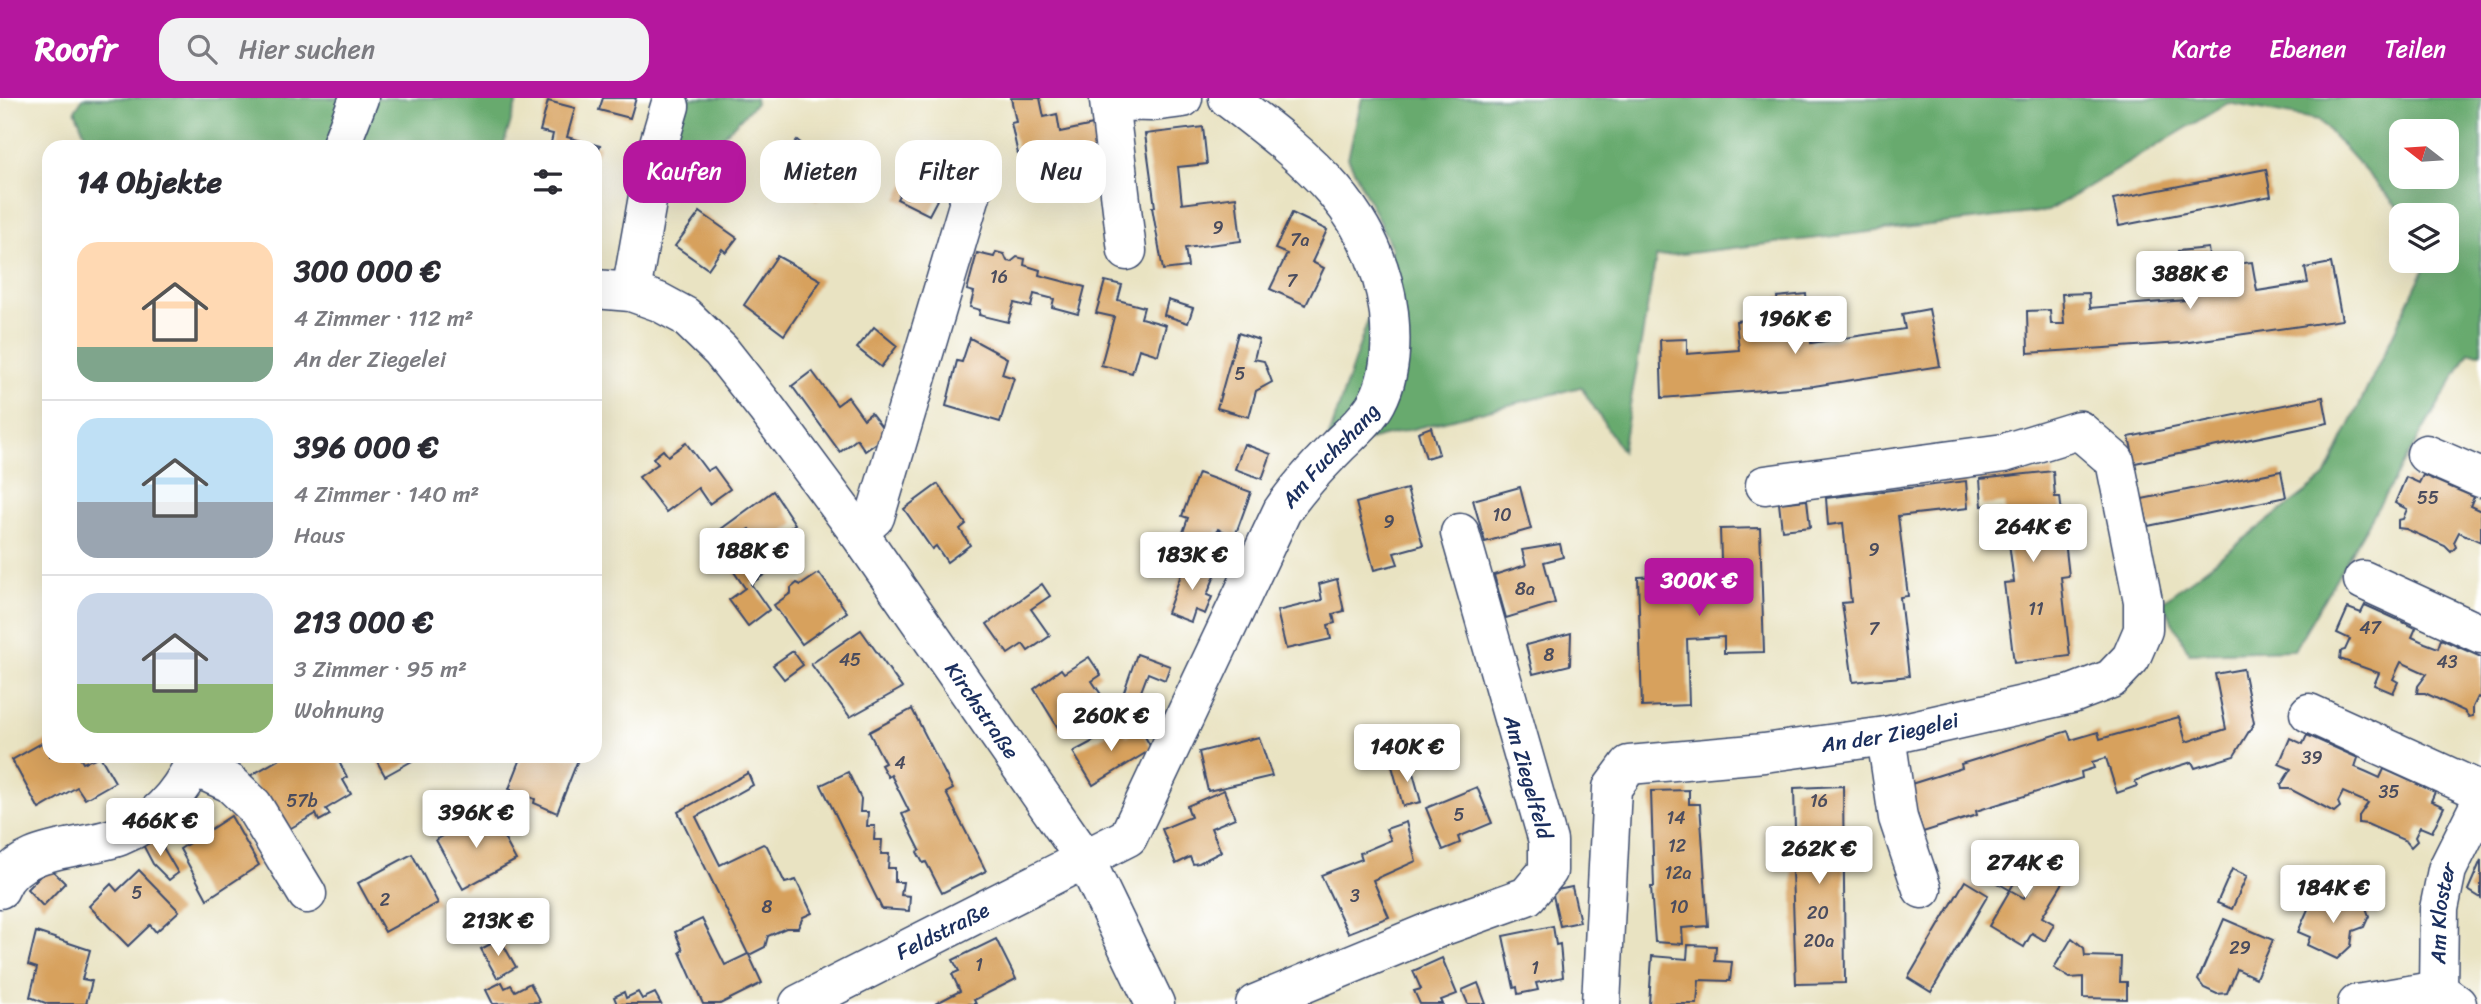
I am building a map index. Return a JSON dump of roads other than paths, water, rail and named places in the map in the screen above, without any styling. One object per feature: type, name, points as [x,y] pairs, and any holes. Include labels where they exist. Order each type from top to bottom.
[{"type":"street","points":[[344,140],[359,98]]},
{"type":"street","points":[[1127,251],[1109,101],[1152,102],[1183,98]]},
{"type":"street","name":"Am Fuchshang","points":[[1085,859],[1128,837],[1282,511],[1301,483],[1377,403],[1386,377],[1391,327],[1385,280],[1367,236],[1312,167],[1228,98]]},
{"type":"street","points":[[613,290],[670,106]]},
{"type":"street","points":[[858,532],[875,517],[969,203]]},
{"type":"street","name":"Kirchstraße","points":[[613,290],[659,302],[685,316],[721,351],[858,532],[1085,859],[1154,1004]]},
{"type":"street","name":"An der Ziegelei","points":[[1601,1004],[1612,788],[1629,765],[1765,753],[1886,736],[2072,694],[2111,679],[2131,658],[2143,629],[2143,601],[2115,461],[2079,430],[2004,453],[1765,485]]},
{"type":"street","points":[[2426,454],[2481,478]]},
{"type":"street","name":"Am Ziegelfeld","points":[[1255,1004],[1441,927],[1527,896],[1548,871],[1548,841],[1460,533]]},
{"type":"street","points":[[2363,580],[2481,634]]},
{"type":"street","points":[[2309,713],[2481,791]]},
{"type":"street","points":[[1886,736],[1898,818],[1923,889]]},
{"type":"street","points":[[0,889],[28,859],[120,836],[143,823],[166,807],[182,787],[194,763]]},
{"type":"street","points":[[198,763],[230,783],[253,805],[307,894]]},
{"type":"street","name":"Am Kloster","points":[[2357,1004],[2447,997],[2439,909],[2447,870],[2481,802]]},
{"type":"street","name":"Feldstraße","points":[[799,1004],[1085,859]]}]
